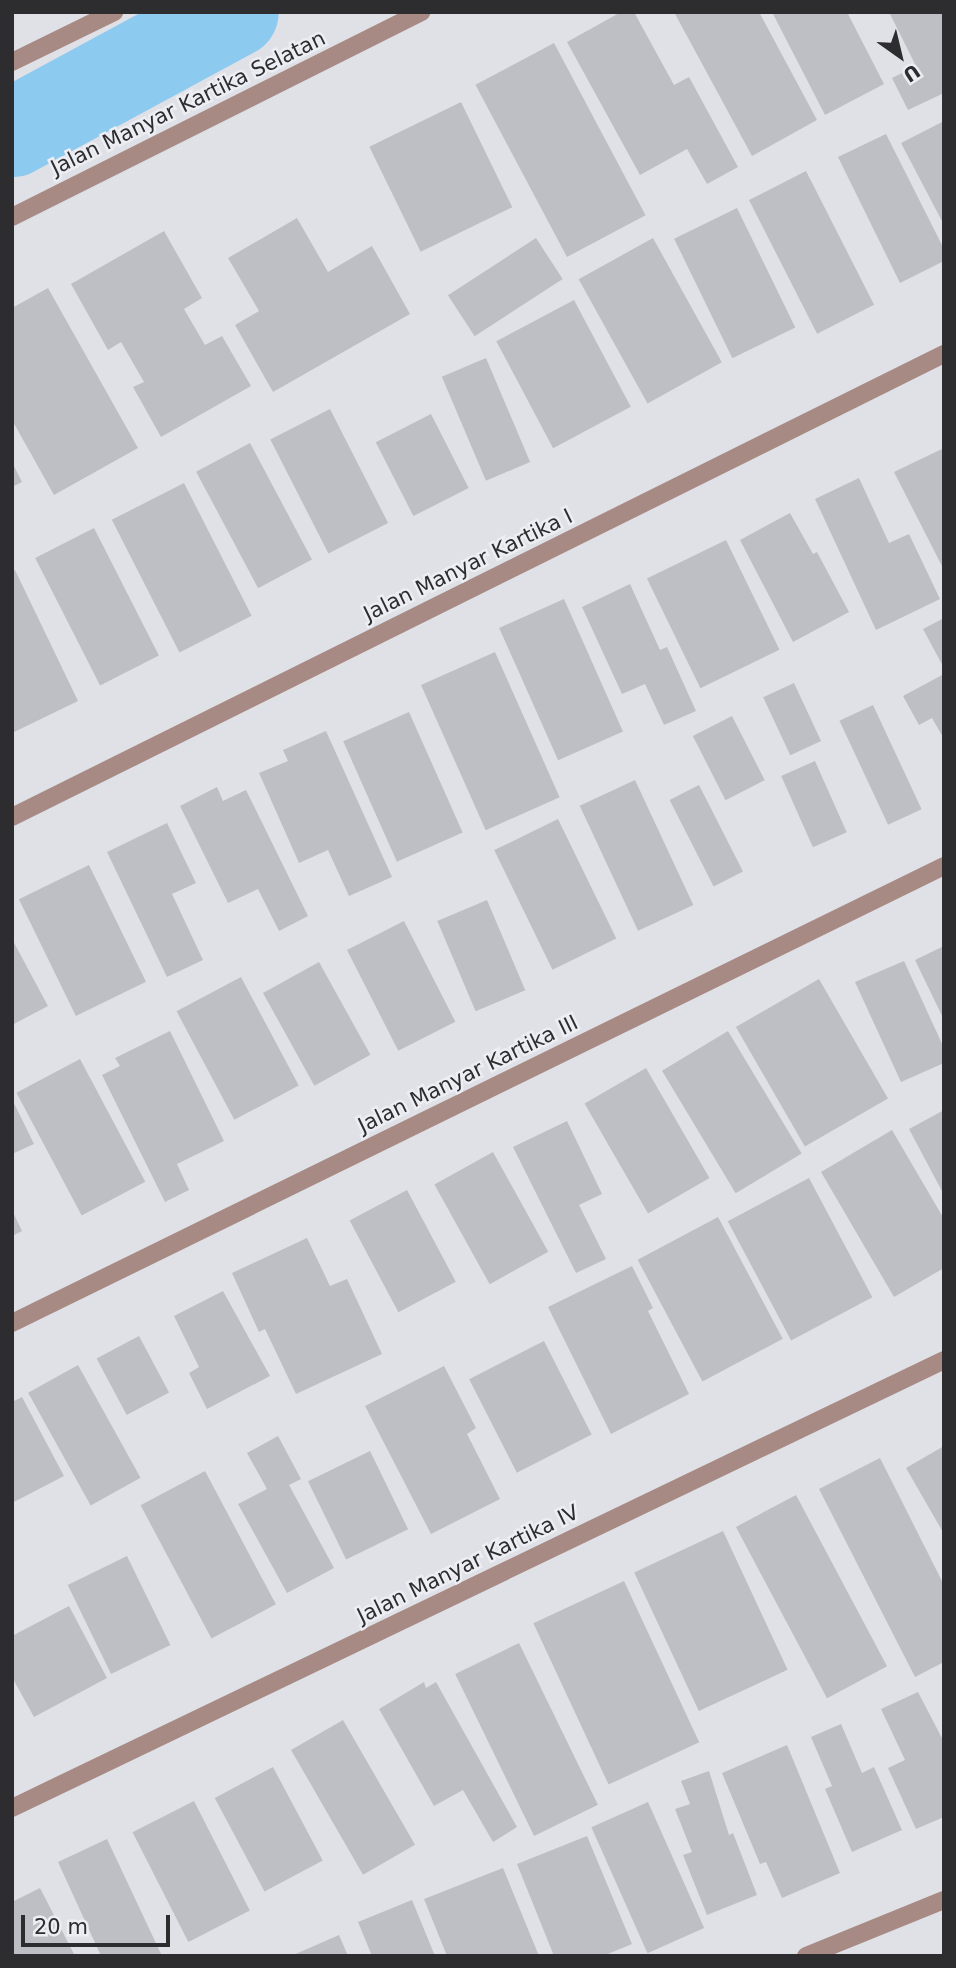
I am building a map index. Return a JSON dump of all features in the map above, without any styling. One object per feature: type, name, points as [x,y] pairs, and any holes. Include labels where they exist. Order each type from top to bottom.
[{"type":"street","points":[[12,62],[114,12]]},
{"type":"street","name":"Jalan Manyar Kartika Selatan","points":[[12,216],[422,12]]},
{"type":"street","name":"Jalan Manyar Kartika I","points":[[12,817],[944,354]]},
{"type":"street","name":"Jalan Manyar Kartika III","points":[[12,1323],[944,866]]},
{"type":"street","name":"Jalan Manyar Kartika IV","points":[[12,1808],[944,1360]]},
{"type":"street","points":[[806,1956],[944,1900]]},
{"type":"building","points":[[621,12],[634,12],[674,85],[689,77],[738,167],[707,184],[687,149],[640,175],[567,42]]},
{"type":"building","points":[[674,12],[759,12],[817,120],[752,156]]},
{"type":"building","points":[[772,12],[847,12],[884,84],[825,115]]},
{"type":"building","points":[[889,12],[944,12],[944,93],[908,110],[892,78],[916,66]]},
{"type":"building","points":[[554,43],[646,215],[567,257],[475,85]]},
{"type":"building","points":[[461,102],[512,207],[421,252],[369,147]]},
{"type":"building","points":[[944,121],[944,225],[901,143]]},
{"type":"building","points":[[886,134],[944,249],[944,261],[900,283],[838,157]]},
{"type":"building","points":[[806,171],[874,305],[817,334],[749,200]]},
{"type":"building","points":[[737,208],[795,328],[732,358],[674,239]]},
{"type":"building","points":[[297,218],[328,272],[372,246],[410,314],[273,392],[235,325],[259,311],[228,258]]},
{"type":"building","points":[[164,231],[202,298],[184,309],[205,345],[222,336],[251,386],[161,437],[133,387],[144,382],[121,342],[108,350],[71,284]]},
{"type":"building","points":[[536,238],[563,279],[475,336],[448,295]]},
{"type":"building","points":[[653,238],[722,362],[648,403],[579,279]]},
{"type":"building","points":[[48,288],[138,448],[54,495],[12,420],[12,308]]},
{"type":"building","points":[[574,300],[631,407],[553,448],[496,341]]},
{"type":"building","points":[[486,358],[530,462],[486,481],[442,377]]},
{"type":"building","points":[[330,409],[388,523],[328,553],[270,439]]},
{"type":"building","points":[[431,414],[469,488],[413,516],[376,442]]},
{"type":"building","points":[[250,443],[312,560],[258,588],[196,472]]},
{"type":"building","points":[[944,448],[944,570],[894,472]]},
{"type":"building","points":[[12,462],[22,482],[12,487]]},
{"type":"building","points":[[859,478],[889,543],[909,534],[940,599],[876,630],[815,499]]},
{"type":"building","points":[[184,483],[252,616],[179,653],[112,520]]},
{"type":"building","points":[[790,513],[813,554],[817,552],[849,612],[793,642],[740,540]]},
{"type":"building","points":[[94,528],[159,655],[100,685],[35,558]]},
{"type":"building","points":[[726,540],[779,650],[700,688],[647,579]]},
{"type":"building","points":[[15,570],[78,701],[12,733],[12,571]]},
{"type":"building","points":[[630,584],[660,650],[667,647],[696,711],[664,725],[645,684],[622,694],[582,607]]},
{"type":"building","points":[[564,599],[623,731],[558,760],[499,628]]},
{"type":"building","points":[[944,618],[944,668],[923,629]]},
{"type":"building","points":[[495,652],[560,797],[486,830],[421,685]]},
{"type":"building","points":[[944,674],[944,739],[932,718],[919,725],[903,696]]},
{"type":"building","points":[[794,683],[821,741],[790,755],[763,697]]},
{"type":"building","points":[[873,705],[922,809],[888,825],[839,721]]},
{"type":"building","points":[[409,712],[463,833],[397,862],[343,741]]},
{"type":"building","points":[[732,716],[765,780],[725,800],[693,736]]},
{"type":"building","points":[[326,731],[392,877],[349,896],[328,850],[299,863],[259,773],[288,761],[283,750]]},
{"type":"building","points":[[815,761],[847,832],[813,847],[781,776]]},
{"type":"building","points":[[635,780],[693,905],[638,931],[580,806]]},
{"type":"building","points":[[699,785],[743,871],[714,886],[670,800]]},
{"type":"building","points":[[217,787],[223,801],[246,790],[308,916],[279,931],[258,889],[228,903],[180,806]]},
{"type":"building","points":[[558,819],[616,939],[552,970],[494,850]]},
{"type":"building","points":[[167,823],[196,883],[172,894],[203,960],[167,977],[107,852]]},
{"type":"building","points":[[89,865],[146,982],[76,1016],[19,899]]},
{"type":"building","points":[[487,900],[525,990],[476,1011],[437,921]]},
{"type":"building","points":[[404,921],[455,1022],[398,1051],[347,950]]},
{"type":"building","points":[[12,939],[48,1006],[12,1025]]},
{"type":"building","points":[[944,946],[944,1020],[915,960]]},
{"type":"building","points":[[904,961],[944,1048],[944,1063],[901,1082],[855,982]]},
{"type":"building","points":[[319,962],[370,1055],[314,1086],[263,993]]},
{"type":"building","points":[[241,977],[299,1086],[234,1120],[177,1011]]},
{"type":"building","points":[[819,979],[888,1099],[805,1147],[736,1027]]},
{"type":"building","points":[[170,1031],[224,1141],[177,1164],[189,1190],[165,1202],[102,1075],[120,1066],[115,1058]]},
{"type":"building","points":[[728,1031],[802,1154],[736,1193],[662,1071]]},
{"type":"building","points":[[80,1059],[145,1182],[82,1216],[16,1093]]},
{"type":"building","points":[[646,1068],[710,1178],[648,1213],[585,1104]]},
{"type":"building","points":[[12,1099],[34,1144],[12,1154]]},
{"type":"building","points":[[944,1110],[944,1195],[909,1129]]},
{"type":"building","points":[[567,1121],[602,1194],[579,1205],[606,1259],[576,1273],[513,1147]]},
{"type":"building","points":[[892,1130],[944,1219],[944,1268],[894,1297],[821,1172]]},
{"type":"building","points":[[493,1152],[548,1252],[490,1284],[434,1184]]},
{"type":"building","points":[[809,1178],[872,1297],[791,1340],[728,1221]]},
{"type":"building","points":[[407,1190],[456,1282],[398,1312],[350,1221]]},
{"type":"building","points":[[12,1210],[22,1231],[12,1236]]},
{"type":"building","points":[[718,1217],[783,1339],[702,1382],[638,1260]]},
{"type":"building","points":[[307,1238],[330,1286],[347,1279],[382,1354],[296,1394],[265,1329],[259,1332],[232,1273]]},
{"type":"building","points":[[632,1266],[653,1308],[648,1311],[689,1394],[611,1434],[548,1307]]},
{"type":"building","points":[[223,1291],[270,1376],[207,1409],[189,1373],[199,1367],[174,1316]]},
{"type":"building","points":[[139,1336],[169,1393],[127,1415],[97,1359]]},
{"type":"building","points":[[544,1341],[592,1435],[517,1473],[469,1379]]},
{"type":"building","points":[[78,1365],[141,1478],[91,1505],[28,1393]]},
{"type":"building","points":[[444,1366],[476,1428],[467,1434],[500,1499],[431,1534],[365,1406]]},
{"type":"building","points":[[22,1397],[64,1476],[12,1503],[12,1402]]},
{"type":"building","points":[[278,1436],[301,1479],[289,1485],[334,1568],[287,1593],[238,1504],[267,1489],[247,1453]]},
{"type":"building","points":[[944,1446],[944,1534],[906,1468]]},
{"type":"building","points":[[370,1451],[408,1529],[346,1559],[308,1481]]},
{"type":"building","points":[[880,1458],[944,1585],[944,1662],[915,1677],[819,1489]]},
{"type":"building","points":[[205,1471],[276,1604],[211,1639],[141,1505]]},
{"type":"building","points":[[796,1495],[887,1666],[827,1698],[736,1527]]},
{"type":"building","points":[[723,1531],[788,1670],[699,1711],[634,1572]]},
{"type":"building","points":[[127,1556],[170,1645],[111,1674],[68,1585]]},
{"type":"building","points":[[624,1581],[699,1742],[609,1785],[533,1623]]},
{"type":"building","points":[[69,1606],[107,1678],[34,1717],[12,1677],[12,1636]]},
{"type":"building","points":[[519,1643],[598,1805],[534,1836],[455,1674]]},
{"type":"building","points":[[424,1682],[426,1688],[436,1682],[517,1827],[493,1842],[463,1790],[434,1806],[379,1709]]},
{"type":"building","points":[[918,1692],[944,1742],[944,1817],[916,1829],[888,1768],[905,1760],[881,1709]]},
{"type":"building","points":[[343,1720],[415,1845],[363,1875],[291,1750]]},
{"type":"building","points":[[841,1724],[862,1773],[874,1767],[902,1830],[852,1852],[825,1789],[832,1786],[811,1737]]},
{"type":"building","points":[[787,1745],[840,1873],[782,1898],[766,1862],[760,1864],[722,1773]]},
{"type":"building","points":[[273,1767],[323,1861],[264,1892],[215,1798]]},
{"type":"building","points":[[709,1771],[729,1835],[733,1833],[757,1895],[707,1915],[683,1855],[692,1852],[675,1809],[690,1804],[681,1781]]},
{"type":"building","points":[[194,1801],[250,1911],[188,1942],[133,1832]]},
{"type":"building","points":[[648,1802],[704,1928],[647,1953],[591,1827]]},
{"type":"building","points":[[587,1836],[632,1944],[603,1956],[554,1956],[517,1864]]},
{"type":"building","points":[[107,1839],[162,1956],[101,1956],[58,1862]]},
{"type":"building","points":[[503,1868],[539,1956],[447,1956],[424,1899]]},
{"type":"building","points":[[40,1888],[75,1956],[12,1956],[12,1902]]},
{"type":"building","points":[[412,1900],[435,1956],[372,1956],[358,1922]]},
{"type":"building","points":[[339,1935],[348,1956],[291,1956]]},
{"type":"waterway","points":[[12,132],[234,12]]}]
